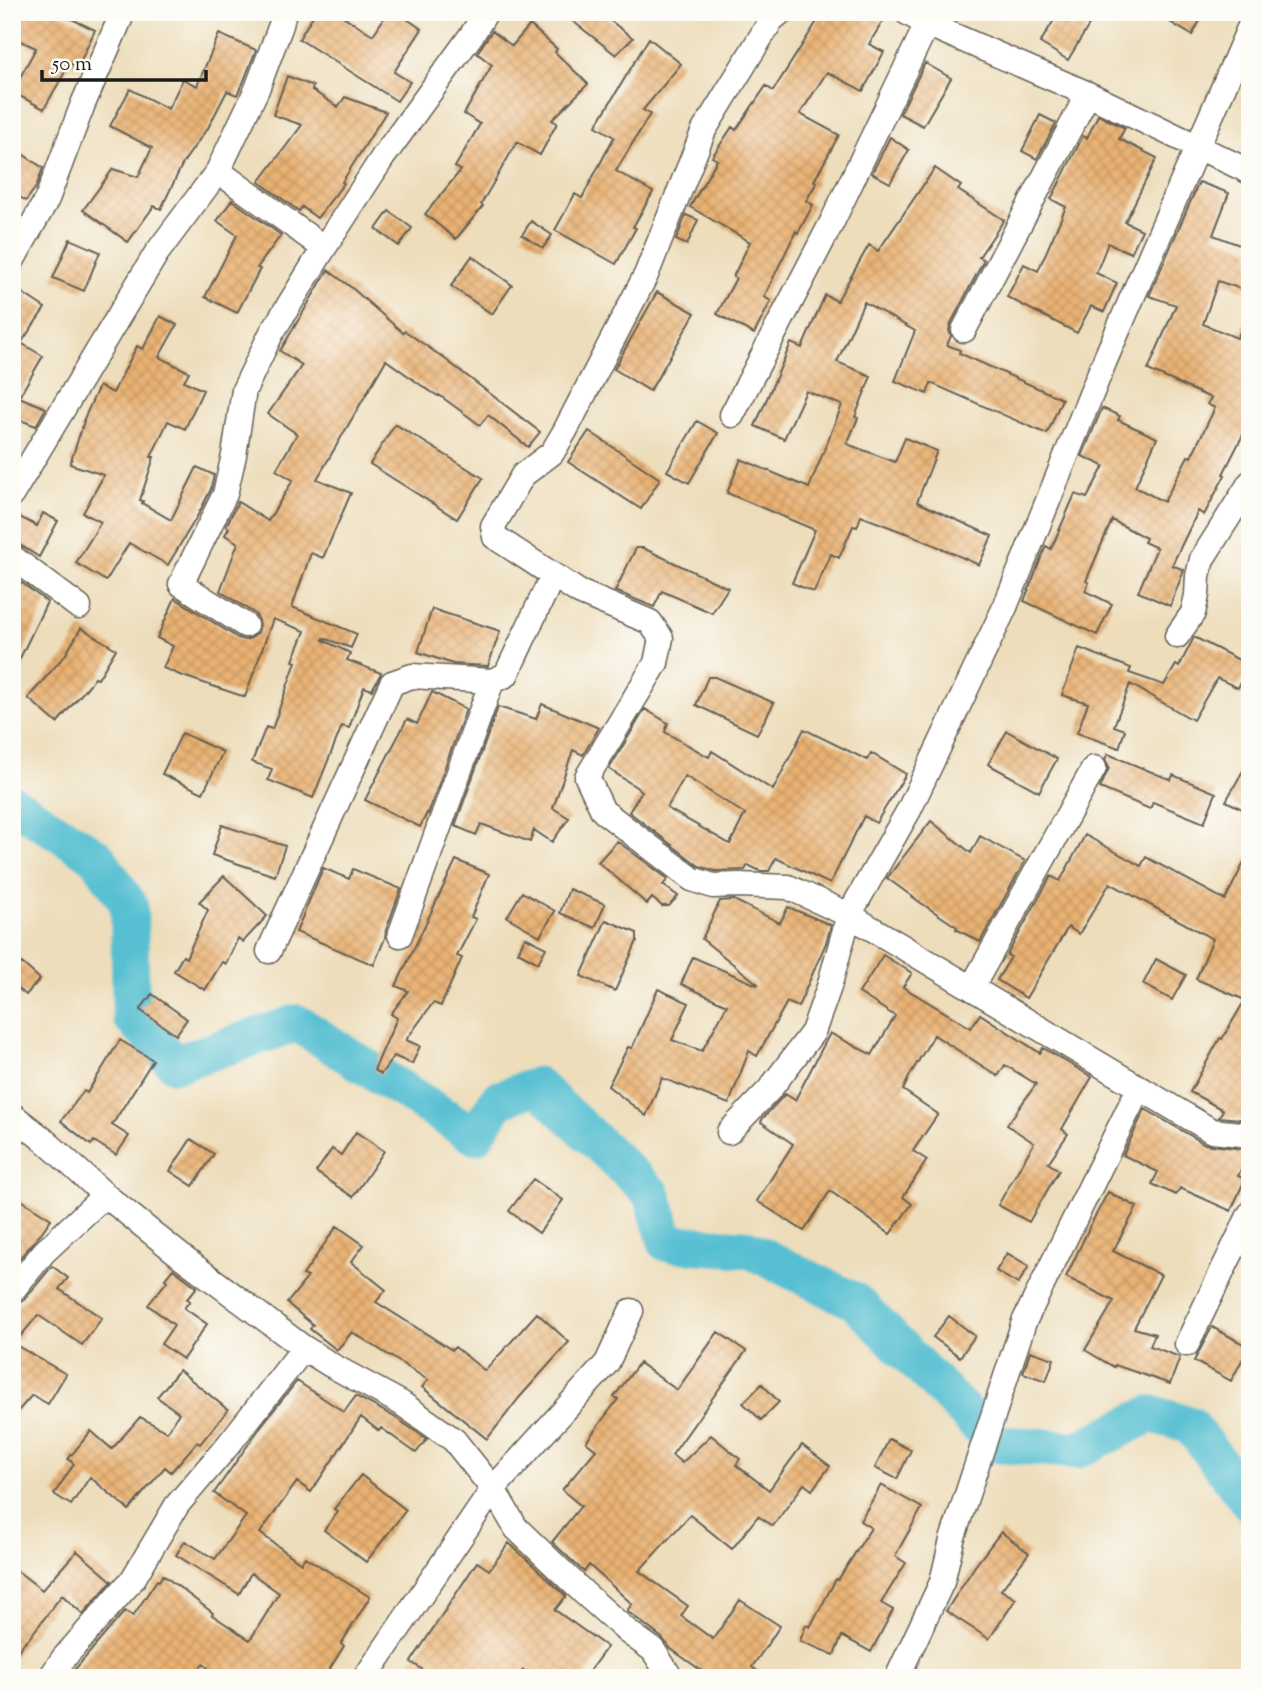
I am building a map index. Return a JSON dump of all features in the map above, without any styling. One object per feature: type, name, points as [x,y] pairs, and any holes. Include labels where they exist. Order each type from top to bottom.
[{"type":"street","points":[[12,261],[47,199],[83,104],[123,12]]},
{"type":"street","points":[[12,494],[156,254],[218,172],[257,89],[284,12]]},
{"type":"street","points":[[245,625],[181,584],[225,494],[244,390],[271,334],[324,248],[383,157],[486,12]]},
{"type":"street","points":[[781,12],[772,19],[704,130],[646,275],[565,431],[552,453],[523,475],[493,526],[495,537],[579,592],[650,622],[661,638],[656,663],[587,778],[603,811],[692,879],[713,886],[788,887],[849,915],[1212,1131],[1250,1135]]},
{"type":"street","points":[[732,415],[832,222],[923,16],[1250,172]]},
{"type":"street","points":[[729,1132],[770,1089],[813,1032],[849,915],[909,810],[1004,607],[1105,360],[1250,26]]},
{"type":"street","points":[[964,330],[1087,94]]},
{"type":"street","points":[[218,172],[324,248]]},
{"type":"street","points":[[1177,636],[1193,612],[1202,559],[1250,482]]},
{"type":"street","points":[[12,557],[79,607]]},
{"type":"street","points":[[269,951],[392,683],[412,677],[492,681],[506,675],[553,575]]},
{"type":"street","points":[[400,936],[492,681]]},
{"type":"street","points":[[972,987],[1094,768]]},
{"type":"street","points":[[897,1678],[942,1582],[952,1540],[1024,1322],[1139,1088]]},
{"type":"street","points":[[12,1115],[182,1257],[304,1348],[401,1404],[454,1440],[493,1489],[516,1528],[584,1593],[653,1650],[671,1678]]},
{"type":"street","points":[[12,1291],[44,1252],[105,1195]]},
{"type":"street","points":[[1187,1345],[1250,1214]]},
{"type":"street","points":[[365,1678],[493,1489],[607,1363],[631,1311]]},
{"type":"street","points":[[50,1678],[63,1659],[133,1579],[177,1505],[304,1348]]},
{"type":"building","points":[[12,12],[57,12],[95,30],[78,67],[70,63],[44,109],[12,92],[36,48],[12,37]]},
{"type":"building","points":[[315,12],[336,12],[373,35],[388,12],[396,12],[422,29],[394,72],[410,82],[397,101],[299,39]]},
{"type":"building","points":[[561,12],[599,12],[633,38],[616,55]]},
{"type":"building","points":[[823,12],[867,12],[883,21],[869,44],[884,52],[863,91],[827,72],[800,114],[839,135],[806,201],[813,205],[798,233],[796,231],[764,297],[771,301],[754,334],[717,314],[736,278],[733,277],[750,242],[690,207],[717,160],[712,157],[732,127],[736,130],[766,86],[773,91]]},
{"type":"building","points":[[1059,12],[1097,12],[1068,60],[1040,43]]},
{"type":"building","points":[[1153,12],[1205,12],[1192,35]]},
{"type":"building","points":[[530,25],[557,49],[555,52],[588,84],[552,120],[557,123],[540,155],[517,142],[481,204],[483,206],[456,239],[425,214],[461,170],[455,167],[480,124],[464,114],[492,65],[477,53],[492,31],[512,46]]},
{"type":"building","points":[[219,34],[256,50],[243,83],[237,95],[227,91],[207,130],[183,163],[161,209],[154,206],[128,242],[83,210],[113,169],[138,177],[152,148],[110,126],[130,89],[168,109],[183,79],[197,86]]},
{"type":"building","points":[[649,38],[681,64],[643,110],[650,114],[616,171],[653,192],[616,264],[555,230],[575,194],[582,198],[614,137],[596,126]]},
{"type":"building","points":[[925,63],[951,78],[923,126],[900,114]]},
{"type":"building","points":[[287,76],[313,86],[312,90],[338,107],[345,97],[386,112],[342,182],[344,183],[317,218],[302,207],[299,211],[259,182],[302,125],[273,115]]},
{"type":"building","points":[[1040,115],[1056,123],[1037,159],[1022,151]]},
{"type":"building","points":[[1098,115],[1125,128],[1119,139],[1157,158],[1125,222],[1142,230],[1131,253],[1108,243],[1096,273],[1117,283],[1104,312],[1091,306],[1077,333],[1007,297],[1024,264],[1038,271],[1066,207],[1051,199],[1083,136],[1087,138]]},
{"type":"building","points":[[890,137],[909,150],[890,183],[872,173]]},
{"type":"building","points":[[12,147],[43,168],[36,187],[26,201],[12,192]]},
{"type":"building","points":[[935,168],[961,186],[958,190],[1004,220],[979,257],[984,260],[951,323],[951,336],[947,345],[960,350],[959,353],[1062,399],[1047,434],[931,383],[927,394],[895,381],[915,331],[864,302],[837,362],[871,376],[847,444],[895,462],[905,438],[937,451],[917,502],[992,536],[979,565],[861,516],[857,527],[853,526],[839,558],[831,554],[814,592],[792,583],[815,530],[727,493],[741,459],[809,488],[842,405],[806,391],[784,439],[755,426],[791,343],[802,348],[825,295],[837,301],[869,245],[878,251]]},
{"type":"building","points":[[1199,182],[1229,193],[1213,235],[1250,249],[1250,292],[1218,281],[1203,324],[1237,338],[1250,310],[1250,421],[1204,515],[1198,511],[1172,565],[1184,570],[1170,606],[1138,592],[1157,548],[1144,542],[1146,538],[1112,520],[1086,581],[1089,583],[1085,591],[1112,604],[1097,635],[1024,601],[1046,546],[1051,549],[1075,494],[1087,498],[1104,466],[1082,456],[1102,408],[1120,416],[1118,420],[1157,438],[1135,487],[1164,502],[1188,456],[1191,457],[1215,408],[1207,404],[1211,398],[1148,370],[1176,305],[1149,296]]},
{"type":"building","points":[[232,200],[281,235],[257,268],[260,269],[237,313],[205,297],[237,235],[217,221]]},
{"type":"building","points":[[389,211],[412,228],[399,246],[376,229]]},
{"type":"building","points":[[686,215],[698,220],[687,245],[676,240]]},
{"type":"building","points":[[531,221],[552,235],[543,248],[522,235]]},
{"type":"building","points":[[70,239],[100,252],[84,291],[53,278]]},
{"type":"building","points":[[472,256],[512,285],[492,314],[451,286]]},
{"type":"building","points":[[328,270],[403,333],[405,331],[445,359],[540,432],[528,447],[488,415],[480,425],[386,360],[317,479],[351,493],[323,558],[311,553],[292,607],[357,634],[351,648],[324,638],[323,640],[350,653],[347,660],[381,673],[372,690],[364,687],[349,728],[342,726],[313,798],[268,780],[272,769],[252,762],[266,727],[272,729],[305,631],[273,619],[245,697],[163,668],[173,646],[157,638],[175,598],[238,638],[245,640],[258,632],[260,625],[254,613],[220,591],[238,543],[225,535],[229,528],[226,526],[238,502],[268,521],[293,480],[276,470],[297,434],[268,414],[302,365],[280,351]]},
{"type":"building","points":[[12,286],[45,308],[21,343],[43,356],[19,397],[46,408],[36,426],[12,417]]},
{"type":"building","points":[[657,292],[695,313],[650,391],[614,369]]},
{"type":"building","points":[[160,316],[177,325],[159,357],[189,372],[184,381],[203,390],[185,429],[168,421],[151,457],[154,457],[140,500],[171,520],[197,467],[214,475],[211,489],[199,513],[168,565],[129,543],[106,581],[76,563],[101,522],[83,513],[104,475],[70,464],[83,421],[99,386],[113,393],[137,346],[143,349]]},
{"type":"building","points":[[697,421],[718,433],[689,483],[667,471]]},
{"type":"building","points":[[395,424],[483,478],[457,519],[370,464]]},
{"type":"building","points":[[589,431],[660,479],[641,509],[568,462]]},
{"type":"building","points":[[43,513],[58,521],[39,557],[12,542],[12,527],[18,516],[37,526]]},
{"type":"building","points":[[636,548],[643,548],[728,588],[712,613],[662,591],[654,607],[615,591]]},
{"type":"building","points":[[12,578],[47,602],[12,675]]},
{"type":"building","points":[[432,609],[500,631],[488,666],[453,664],[418,652]]},
{"type":"building","points":[[81,628],[116,649],[98,679],[95,678],[57,723],[28,698],[66,654]]},
{"type":"building","points":[[1194,637],[1249,665],[1238,688],[1217,678],[1193,720],[1130,684],[1114,726],[1125,730],[1119,748],[1077,733],[1088,703],[1062,695],[1079,648],[1131,668],[1129,673],[1164,685],[1176,665],[1179,667]]},
{"type":"building","points":[[708,677],[715,677],[774,703],[757,734],[696,705]]},
{"type":"building","points":[[432,692],[466,709],[428,814],[420,827],[365,800],[407,719],[417,724]]},
{"type":"building","points":[[542,704],[599,728],[583,755],[573,750],[553,808],[569,818],[552,842],[534,830],[530,842],[481,824],[476,835],[455,826],[498,707],[536,719]]},
{"type":"building","points":[[645,709],[668,723],[665,732],[709,757],[712,751],[773,790],[804,729],[867,760],[871,753],[906,774],[876,823],[864,816],[830,884],[776,858],[769,871],[760,871],[748,865],[745,870],[715,871],[699,866],[629,812],[642,791],[609,769]],"holes":[[[685,776],[745,814],[730,844],[667,808]]]},
{"type":"building","points":[[1007,731],[1057,759],[1039,792],[988,764]]},
{"type":"building","points":[[182,733],[223,752],[203,793],[162,774]]},
{"type":"building","points":[[1108,754],[1171,780],[1173,775],[1216,793],[1204,823],[1153,802],[1150,809],[1100,788],[1109,768],[1105,759]]},
{"type":"building","points":[[1250,758],[1250,813],[1226,801]]},
{"type":"building","points":[[931,821],[971,853],[980,836],[1025,861],[980,942],[956,929],[957,927],[887,878]]},
{"type":"building","points":[[222,825],[285,846],[275,876],[212,855]]},
{"type":"building","points":[[1085,835],[1141,866],[1146,857],[1225,900],[1250,851],[1250,1120],[1219,1117],[1223,1110],[1190,1092],[1245,1000],[1196,979],[1213,939],[1110,883],[1079,934],[1068,927],[1026,998],[997,980],[1011,957],[1007,955],[1051,876],[1060,881]]},
{"type":"building","points":[[617,841],[668,879],[663,885],[678,896],[669,906],[662,906],[652,898],[647,904],[598,862]]},
{"type":"building","points":[[456,860],[489,874],[471,917],[476,919],[457,956],[462,958],[441,1006],[433,1003],[406,1040],[420,1046],[412,1064],[394,1056],[381,1074],[374,1070],[397,1018],[391,1014],[408,991],[396,986]]},
{"type":"building","points":[[323,868],[349,879],[353,869],[401,889],[374,965],[296,932]]},
{"type":"building","points":[[224,876],[267,916],[243,942],[238,938],[226,964],[222,962],[205,990],[174,971],[183,956],[186,958],[208,910],[199,902]]},
{"type":"building","points":[[569,889],[605,904],[595,928],[560,913]]},
{"type":"building","points":[[522,892],[555,911],[540,936],[507,917]]},
{"type":"building","points":[[734,900],[780,923],[788,907],[831,925],[826,943],[798,1007],[787,1002],[757,1056],[749,1051],[729,1104],[662,1078],[646,1116],[608,1086],[628,1047],[632,1048],[658,989],[689,1003],[672,1040],[702,1051],[727,1005],[681,984],[693,957],[758,984],[702,939],[720,901]]},
{"type":"building","points":[[606,920],[637,933],[637,941],[615,991],[581,976]]},
{"type":"building","points":[[525,937],[546,948],[538,963],[518,952]]},
{"type":"building","points":[[883,955],[912,973],[903,987],[971,1028],[980,1014],[1040,1053],[1043,1048],[1092,1077],[1062,1129],[1068,1134],[1048,1163],[1059,1170],[1029,1222],[998,1205],[1034,1143],[1007,1125],[1036,1084],[1005,1065],[998,1076],[934,1035],[903,1090],[938,1114],[913,1151],[927,1160],[903,1197],[912,1204],[890,1234],[830,1191],[804,1231],[757,1201],[793,1144],[761,1122],[763,1118],[785,1094],[795,1100],[830,1033],[872,1055],[895,1016],[859,993]]},
{"type":"building","points":[[1156,959],[1186,975],[1172,1000],[1143,984]]},
{"type":"building","points":[[22,963],[40,979],[26,995],[12,984],[12,974]]},
{"type":"building","points":[[152,994],[187,1019],[176,1035],[140,1010]]},
{"type":"building","points":[[120,1040],[153,1060],[112,1125],[129,1136],[116,1155],[94,1141],[91,1145],[61,1121],[84,1091],[87,1093]]},
{"type":"building","points":[[1145,1109],[1205,1144],[1250,1150],[1238,1176],[1245,1179],[1231,1211],[1180,1188],[1176,1195],[1152,1184],[1158,1172],[1123,1155]]},
{"type":"building","points":[[356,1132],[384,1151],[353,1197],[316,1172],[332,1149],[341,1155]]},
{"type":"building","points":[[191,1139],[214,1154],[193,1186],[170,1171]]},
{"type":"building","points":[[533,1179],[563,1200],[539,1233],[509,1211]]},
{"type":"building","points":[[1108,1192],[1137,1207],[1113,1251],[1161,1275],[1134,1328],[1155,1334],[1150,1346],[1180,1357],[1170,1384],[1115,1365],[1114,1367],[1085,1350],[1114,1301],[1066,1277]]},
{"type":"building","points":[[12,1194],[51,1219],[12,1267]]},
{"type":"building","points":[[337,1226],[364,1245],[351,1262],[386,1290],[376,1302],[452,1350],[455,1347],[485,1371],[537,1313],[569,1342],[487,1439],[422,1387],[428,1380],[352,1332],[337,1350],[310,1329],[313,1325],[287,1303],[308,1277],[303,1275]]},
{"type":"building","points":[[1007,1253],[1029,1266],[1018,1284],[996,1271]]},
{"type":"building","points":[[52,1266],[68,1278],[59,1289],[102,1318],[82,1345],[38,1315],[14,1344],[66,1374],[48,1404],[32,1395],[12,1418],[12,1306],[24,1300]]},
{"type":"building","points":[[173,1269],[197,1287],[187,1299],[190,1301],[184,1308],[207,1324],[183,1359],[161,1344],[174,1325],[148,1305]]},
{"type":"building","points":[[949,1316],[975,1336],[960,1357],[933,1337]]},
{"type":"building","points":[[1212,1327],[1249,1347],[1231,1381],[1194,1361]]},
{"type":"building","points":[[718,1332],[746,1351],[672,1455],[682,1463],[711,1435],[740,1459],[736,1465],[769,1490],[802,1445],[830,1466],[812,1490],[804,1484],[773,1526],[758,1516],[732,1549],[690,1515],[639,1571],[688,1606],[681,1616],[713,1639],[740,1600],[780,1626],[752,1667],[767,1678],[712,1678],[671,1649],[662,1638],[627,1611],[632,1604],[589,1565],[584,1572],[552,1542],[581,1506],[562,1490],[596,1450],[586,1442],[618,1399],[614,1397],[639,1363],[677,1390]]},
{"type":"building","points":[[1030,1351],[1054,1359],[1046,1381],[1023,1373]]},
{"type":"building","points":[[179,1370],[228,1410],[200,1444],[197,1442],[171,1472],[165,1467],[129,1510],[90,1477],[71,1505],[54,1494],[74,1464],[68,1459],[91,1431],[112,1449],[140,1417],[167,1432],[179,1413],[157,1397]]},
{"type":"building","points":[[297,1381],[344,1412],[356,1396],[427,1439],[416,1453],[361,1417],[311,1492],[297,1482],[260,1533],[301,1563],[305,1557],[370,1597],[324,1678],[221,1678],[203,1664],[193,1678],[78,1678],[71,1674],[125,1611],[133,1616],[163,1575],[213,1613],[212,1615],[250,1640],[279,1593],[251,1573],[239,1594],[176,1555],[185,1541],[215,1559],[246,1516],[214,1493]]},
{"type":"building","points":[[762,1384],[779,1402],[761,1420],[743,1403]]},
{"type":"building","points":[[889,1439],[911,1450],[897,1479],[875,1468]]},
{"type":"building","points":[[361,1475],[406,1510],[366,1562],[324,1530],[338,1512],[334,1509]]},
{"type":"building","points":[[881,1485],[922,1508],[895,1556],[906,1563],[881,1603],[893,1610],[871,1652],[842,1636],[834,1655],[800,1641],[806,1625],[810,1627],[836,1579],[838,1580],[871,1528],[860,1521]]},
{"type":"building","points":[[1001,1532],[1029,1553],[1001,1590],[1016,1599],[989,1639],[946,1611]]},
{"type":"building","points":[[509,1543],[566,1596],[555,1610],[607,1647],[584,1678],[535,1678],[523,1670],[518,1678],[435,1678],[411,1662],[477,1562],[489,1570]]},
{"type":"building","points":[[77,1551],[112,1581],[83,1614],[62,1595],[12,1659],[12,1567],[42,1590]]},
{"type":"waterway","points":[[12,803],[97,857],[129,905],[131,1017],[175,1064],[297,1023],[475,1136],[498,1100],[537,1086],[652,1194],[667,1243],[748,1249],[856,1302],[996,1444],[1077,1450],[1151,1414],[1190,1425],[1250,1503]]}]
